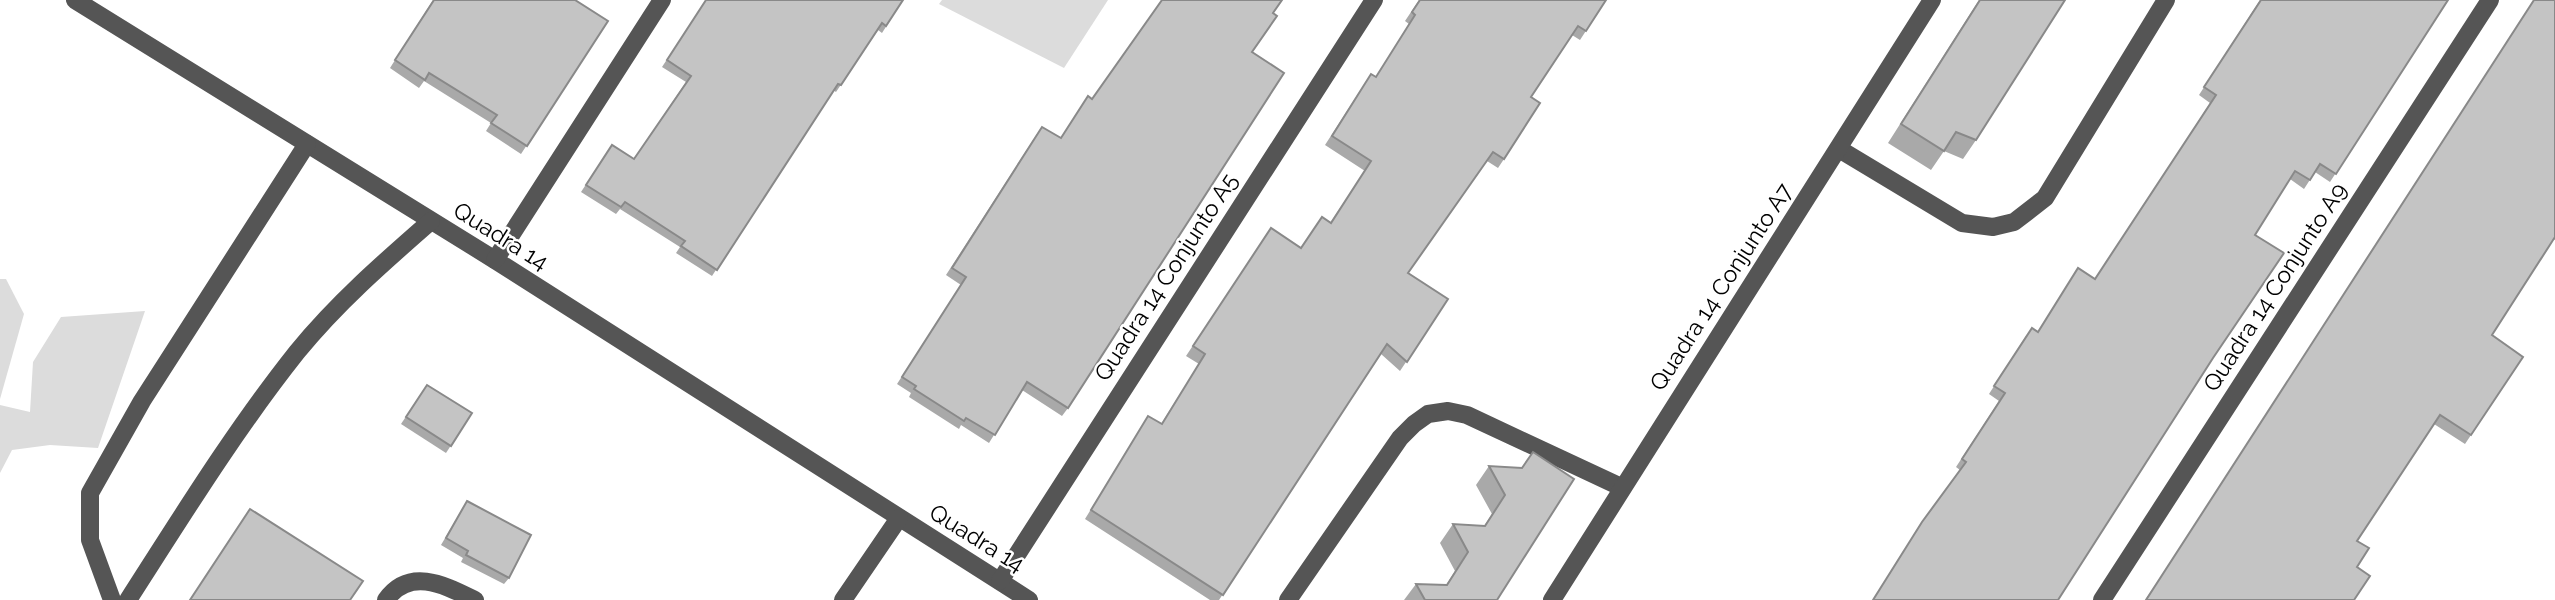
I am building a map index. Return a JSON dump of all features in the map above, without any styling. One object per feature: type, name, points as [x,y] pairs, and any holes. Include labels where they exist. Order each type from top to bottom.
[{"type":"street","name":"Quadra 14","points":[[75,0],[495,260],[1029,600]]},
{"type":"street","points":[[495,260],[662,0]]},
{"type":"street","name":"Quadra 14 Conjunto A5","points":[[1000,581],[1374,0]]},
{"type":"street","name":"Quadra 14 Conjunto A7","points":[[1552,600],[1932,0]]},
{"type":"street","points":[[1839,149],[1962,223],[1993,227],[2014,222],[2045,198],[2166,0]]},
{"type":"street","name":"Quadra 14 Conjunto A9","points":[[2102,600],[2490,0]]},
{"type":"street","points":[[111,600],[90,540],[90,493],[142,401],[307,144]]},
{"type":"street","points":[[128,600],[221,457],[298,352],[354,290],[431,221]]},
{"type":"street","points":[[1287,600],[1400,438],[1428,414],[1448,411],[1467,415],[1621,488]]},
{"type":"street","name":"Quadra 14","points":[[843,600],[899,518]]},
{"type":"street","points":[[386,600],[411,581],[436,581],[475,600]]},
{"type":"shaded area","points":[[942,0],[1108,0],[1064,68],[939,4]]},
{"type":"shaded area","points":[[0,279],[6,279],[24,314],[0,399]]},
{"type":"shaded area","points":[[145,311],[98,448],[50,445],[12,450],[0,473],[0,405],[30,412],[33,362],[61,317]]},
{"type":"building","points":[[434,0],[575,0],[608,21],[527,146],[491,123],[497,115],[429,73],[425,80],[395,60]]},
{"type":"building","points":[[706,0],[903,0],[886,26],[882,23],[841,85],[838,84],[717,270],[681,246],[685,241],[625,202],[621,207],[586,185],[612,145],[634,159],[691,76],[667,60]]},
{"type":"building","points":[[1162,0],[1282,0],[1273,13],[1277,16],[1252,52],[1284,73],[1068,408],[1027,382],[995,435],[966,418],[964,421],[914,389],[916,386],[902,377],[966,277],[952,268],[1042,127],[1061,138],[1088,96],[1092,99]]},
{"type":"building","points":[[1420,0],[1606,0],[1586,31],[1578,26],[1531,97],[1540,103],[1504,159],[1493,152],[1408,273],[1448,299],[1407,362],[1387,344],[1223,595],[1091,510],[1148,416],[1162,424],[1205,354],[1193,346],[1271,228],[1301,248],[1322,217],[1331,223],[1371,161],[1332,136],[1371,74],[1376,77],[1415,15],[1412,12]]},
{"type":"building","points":[[1980,0],[2065,0],[1976,140],[1956,132],[1944,151],[1901,124]]},
{"type":"building","points":[[2261,0],[2448,0],[2336,174],[2320,164],[2310,180],[2295,171],[2255,235],[2284,253],[2213,358],[2058,600],[1873,600],[1922,522],[1966,462],[1962,459],[2005,393],[1994,386],[2032,328],[2038,332],[2078,268],[2095,279],[2216,95],[2204,87]]},
{"type":"building","points":[[2534,0],[2555,0],[2555,237],[2492,335],[2523,357],[2471,435],[2440,415],[2357,541],[2369,548],[2357,567],[2370,576],[2354,600],[2146,600]]},
{"type":"building","points":[[427,385],[472,413],[451,446],[406,417]]},
{"type":"building","points":[[1533,452],[1574,479],[1497,600],[1425,600],[1416,584],[1447,585],[1468,552],[1453,524],[1485,526],[1505,495],[1489,466],[1522,468]]},
{"type":"building","points":[[467,501],[531,535],[509,578],[466,555],[468,551],[446,538]]},
{"type":"building","points":[[250,509],[363,581],[350,600],[190,600]]}]
